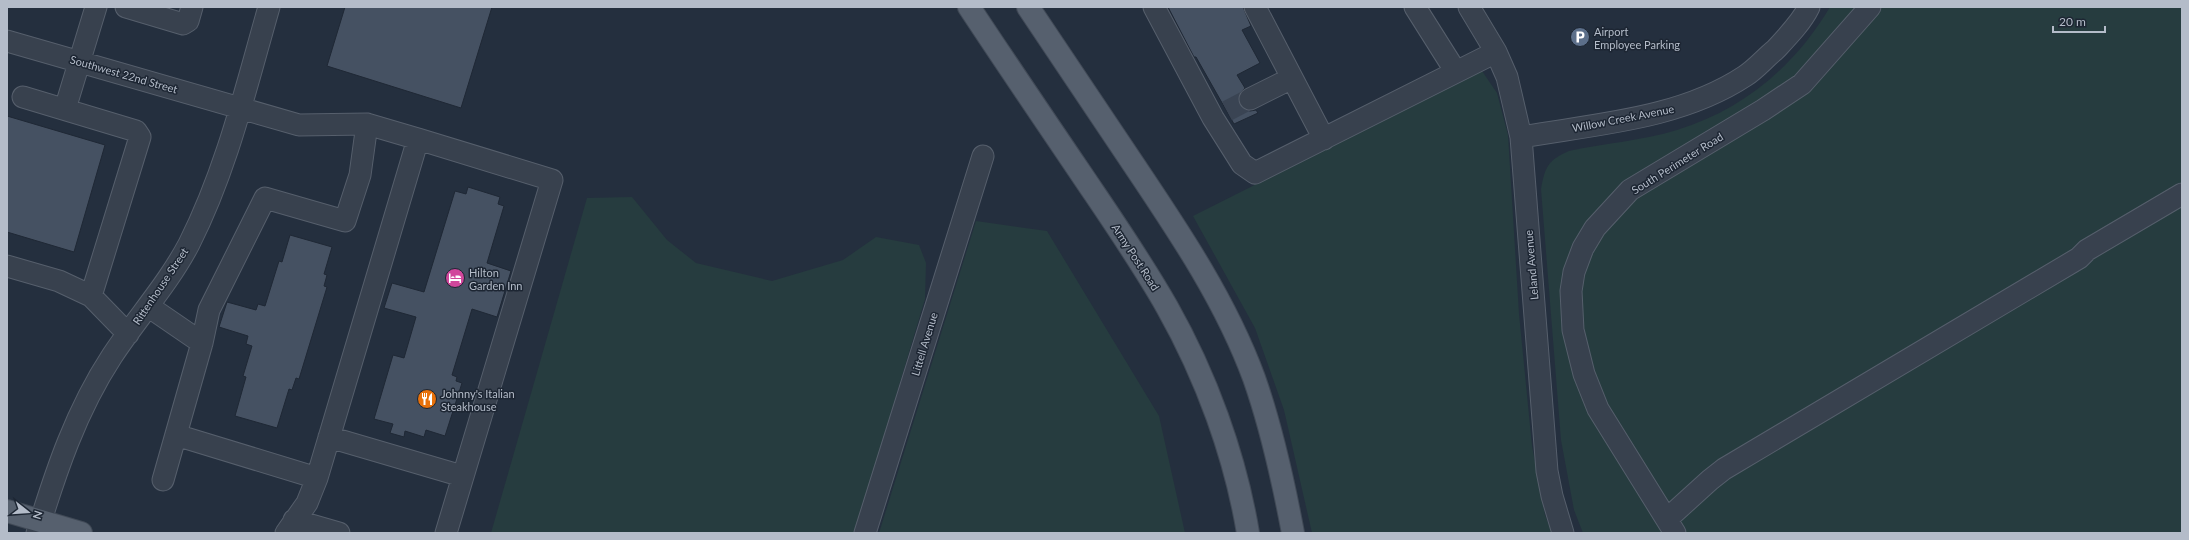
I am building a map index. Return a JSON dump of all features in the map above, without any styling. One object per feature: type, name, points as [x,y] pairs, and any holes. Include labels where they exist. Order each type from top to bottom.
[{"type":"main road","name":"Army Post Road","points":[[969,7],[1138,260],[1167,307],[1193,359],[1214,409],[1232,463],[1248,533]]},
{"type":"main road","points":[[1028,7],[1181,235],[1212,288],[1232,328],[1253,377],[1270,428],[1283,479],[1294,533]]},
{"type":"main road","points":[[7,511],[38,527],[81,533]]},
{"type":"street","points":[[65,110],[96,7]]},
{"type":"street","points":[[139,9],[183,24],[188,21],[192,7]]},
{"type":"street","name":"Rittenhouse Street","points":[[38,527],[54,474],[69,435],[89,395],[188,245],[208,203],[240,108],[269,7]]},
{"type":"street","points":[[1154,7],[1220,114],[1242,164],[1255,173],[1496,52]]},
{"type":"street","points":[[1255,7],[1324,139]]},
{"type":"street","points":[[1415,7],[1456,72]]},
{"type":"street","name":"Leland Avenue","points":[[1469,7],[1496,52],[1514,102],[1521,137],[1547,471],[1552,496],[1564,533]]},
{"type":"street","name":"Willow Creek Avenue","points":[[1521,137],[1635,118],[1673,109],[1720,91],[1746,75],[1766,58],[1787,38],[1809,7]]},
{"type":"street","name":"South Perimeter Road","points":[[1672,529],[1598,409],[1584,374],[1573,330],[1571,291],[1574,272],[1583,248],[1595,228],[1630,190],[1764,110],[1802,84],[1870,7]]},
{"type":"street","name":"Southwest 22nd Street","points":[[7,41],[299,125],[366,124],[552,180],[462,476]]},
{"type":"street","points":[[1250,99],[1292,78]]},
{"type":"street","points":[[23,97],[136,131],[140,137],[91,296]]},
{"type":"street","points":[[162,480],[202,343],[209,310],[265,198],[345,222],[360,175],[366,124]]},
{"type":"street","points":[[339,533],[290,526],[307,503],[317,478],[418,140]]},
{"type":"street","name":"Littell Avenue","points":[[865,533],[982,156]]},
{"type":"street","points":[[1672,529],[1710,480],[1724,470],[2079,258],[2087,250],[2182,194]]},
{"type":"street","points":[[7,266],[59,281],[91,296],[128,334]]},
{"type":"street","points":[[148,306],[202,343]]},
{"type":"street","points":[[176,435],[317,478]]},
{"type":"street","points":[[329,437],[462,476],[446,533]]},
{"type":"green space","points":[[1830,7],[2182,7],[2182,533],[1583,533],[1574,510],[1561,440],[1541,189],[1546,170],[1552,161],[1569,151],[1664,134],[1724,111],[1745,98],[1784,67],[1801,48]]},
{"type":"green space","points":[[1482,71],[1497,93],[1508,135],[1519,314],[1532,446],[1545,515],[1552,533],[1312,533],[1284,410],[1255,328],[1193,216]]},
{"type":"green space","points":[[632,197],[667,240],[696,263],[772,281],[843,260],[876,237],[919,245],[926,263],[925,299],[855,533],[491,533],[587,198]]},
{"type":"green space","points":[[976,221],[1047,231],[1159,416],[1185,533],[879,533]]},
{"type":"building","points":[[345,7],[492,7],[461,108],[327,66]]},
{"type":"building","points":[[1168,7],[1243,7],[1251,26],[1242,30],[1260,63],[1237,75],[1245,88],[1240,93],[1238,99],[1243,109],[1250,111],[1256,110],[1258,113],[1234,124],[1196,57],[1194,57]]},
{"type":"building","points":[[7,116],[105,145],[74,252],[7,232]]},
{"type":"building","points":[[468,187],[500,197],[498,204],[504,206],[487,263],[511,271],[497,317],[472,309],[452,375],[457,377],[456,381],[462,383],[445,436],[426,430],[424,437],[405,431],[404,437],[390,433],[393,424],[374,419],[393,355],[404,358],[416,317],[384,308],[392,283],[424,292],[455,191],[466,194]]},
{"type":"building","points":[[290,235],[332,247],[324,274],[327,275],[324,286],[327,287],[299,379],[296,378],[292,390],[289,389],[277,428],[235,416],[246,377],[243,376],[252,346],[246,344],[248,336],[219,327],[227,302],[256,310],[258,304],[265,306],[279,261],[282,262]]},
{"type":"tunnel","points":[[1227,111],[1250,99]]},
{"type":"place","name":"Airport Employee Parking","points":[[1580,37]]},
{"type":"place","name":"Hilton Garden Inn","points":[[455,278]]},
{"type":"place","name":"Johnny's Italian Steakhouse","points":[[427,399]]}]
